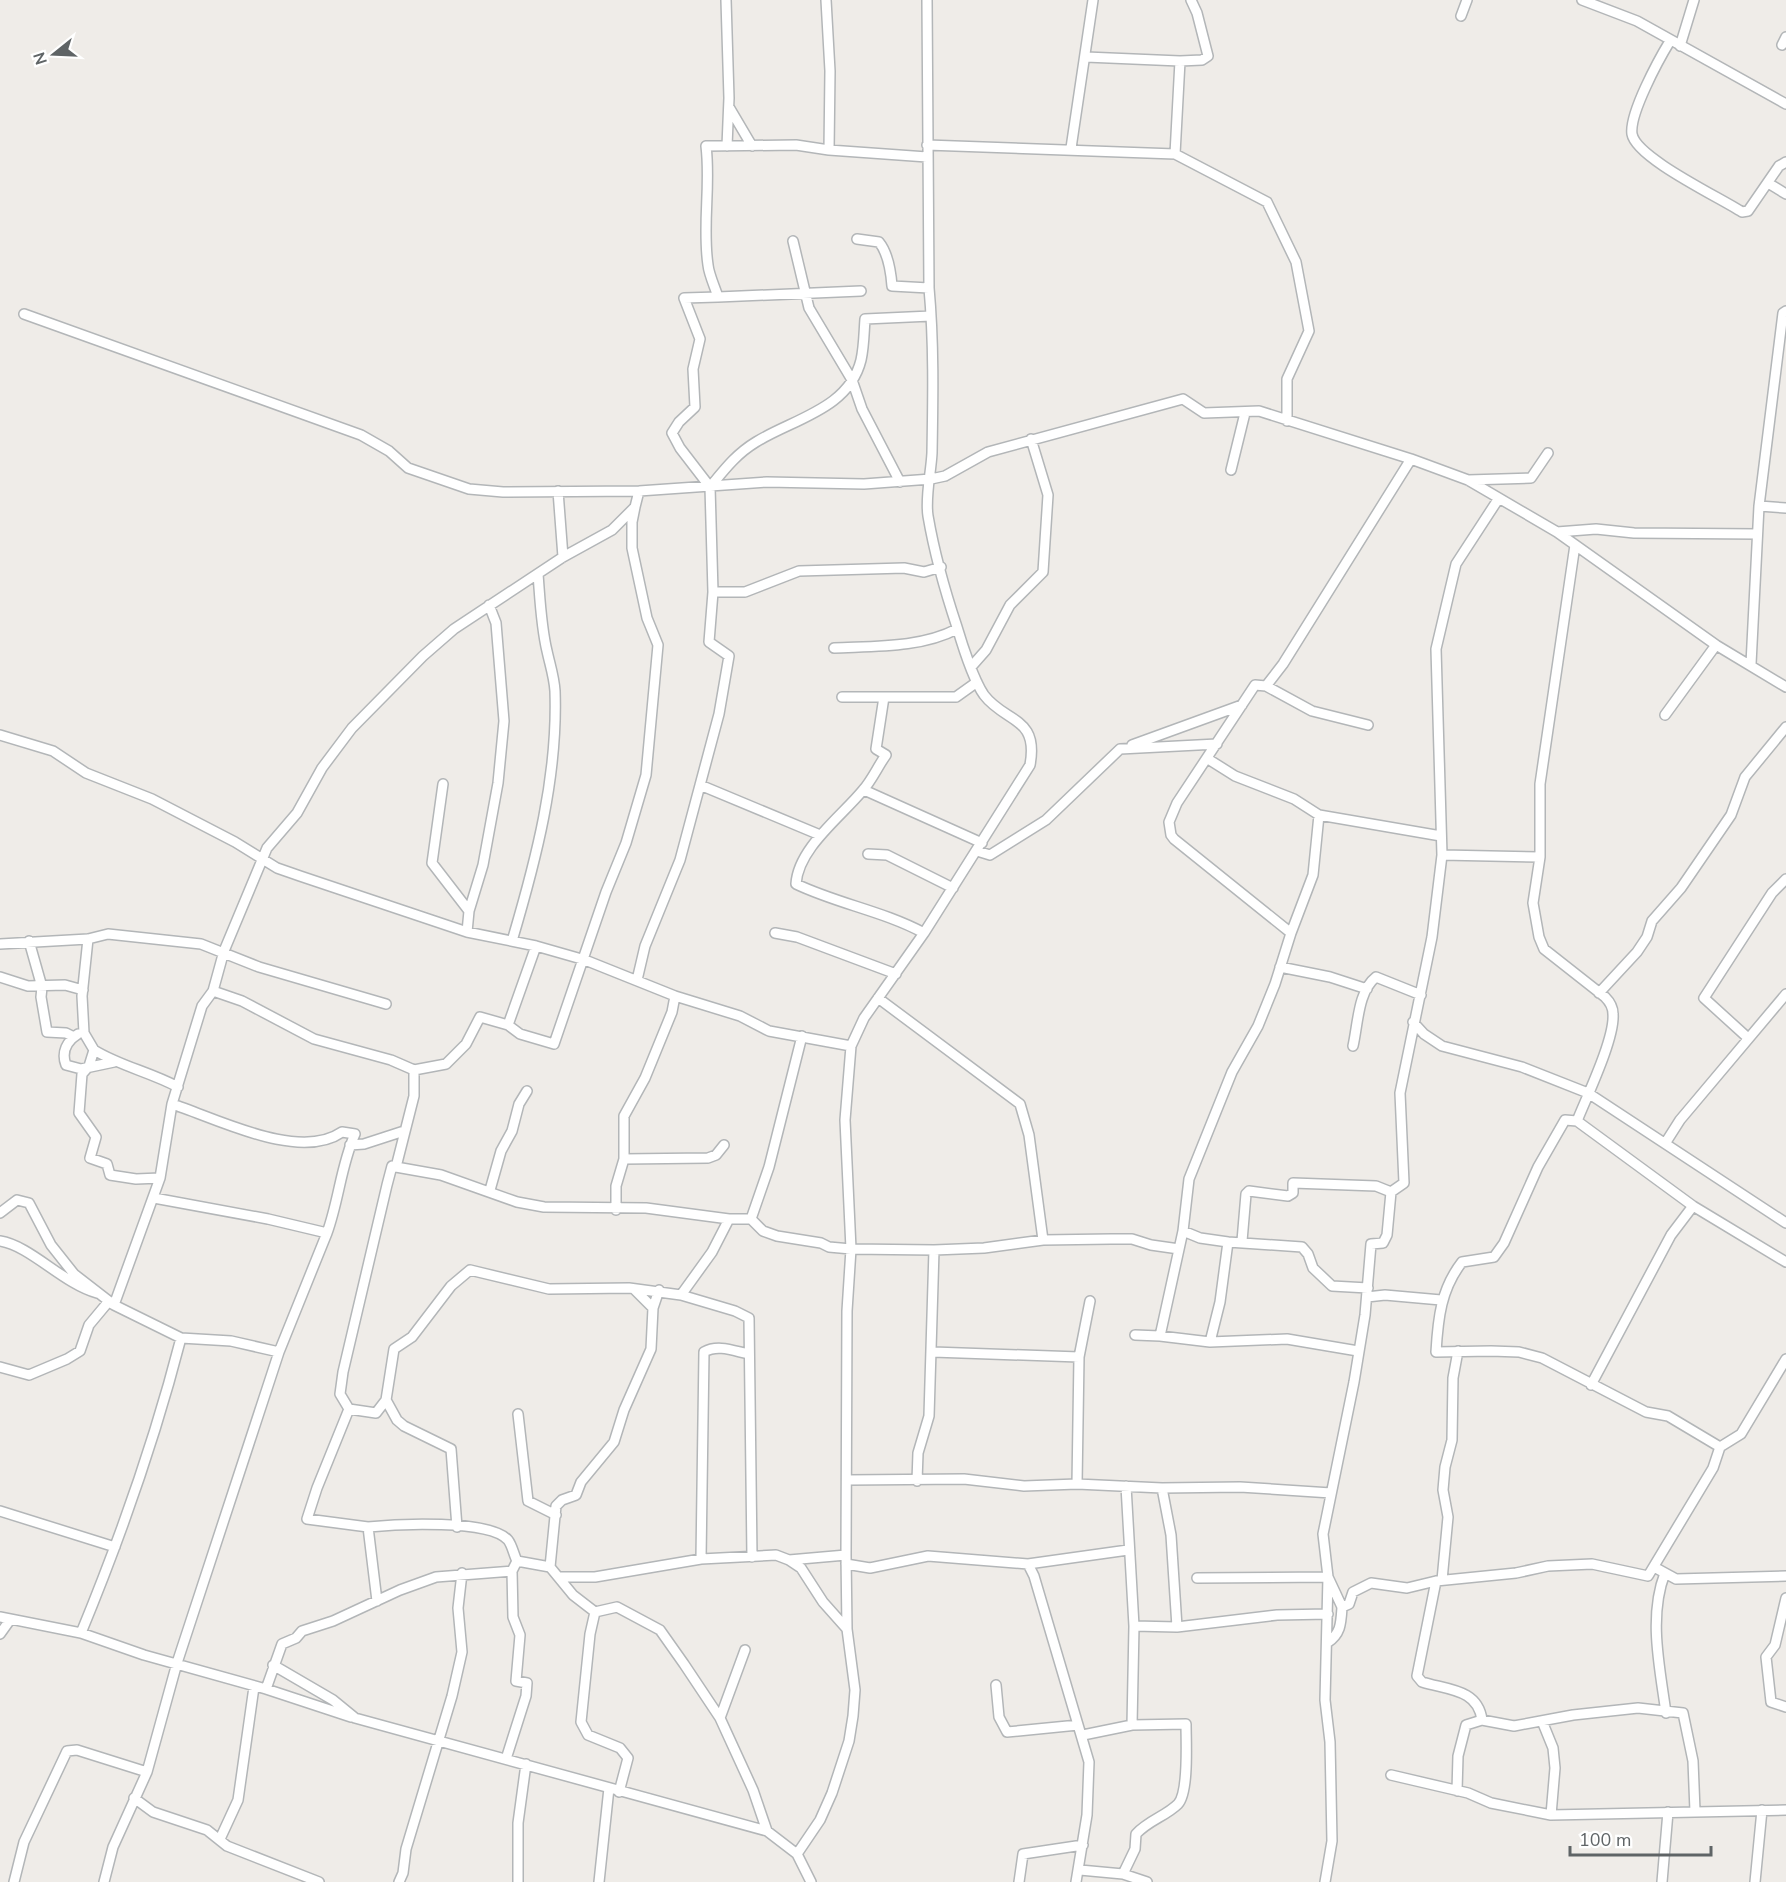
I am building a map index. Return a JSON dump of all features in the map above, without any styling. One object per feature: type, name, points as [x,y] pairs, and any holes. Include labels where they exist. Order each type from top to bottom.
[{"type":"street","points":[[726,0],[729,107],[727,146]]},
{"type":"street","points":[[826,0],[830,71],[829,150]]},
{"type":"street","points":[[797,1854],[820,1820],[832,1792],[849,1740],[855,1690],[848,1629],[846,1559],[847,1311],[851,1249],[845,1120],[851,1046],[864,1018],[924,933],[980,847],[1030,765],[1032,753],[1031,743],[1020,722],[990,701],[977,682],[957,629],[928,514],[931,480],[931,316],[927,156],[927,0]]},
{"type":"street","points":[[1071,148],[1093,0]]},
{"type":"street","points":[[1086,57],[1202,60],[1208,56],[1197,13],[1191,0]]},
{"type":"street","points":[[1461,16],[1467,0]]},
{"type":"street","points":[[1582,0],[1638,21],[1786,104]]},
{"type":"street","points":[[1680,46],[1694,0]]},
{"type":"street","points":[[1670,41],[1643,94],[1632,132],[1636,145],[1702,192],[1716,195],[1742,212],[1748,211],[1779,166],[1786,162]]},
{"type":"street","points":[[1175,154],[1180,61]]},
{"type":"street","points":[[729,107],[752,146]]},
{"type":"street","points":[[718,297],[708,266],[706,205],[709,190],[706,146],[796,145],[829,150],[927,156]]},
{"type":"street","points":[[927,145],[1071,148],[1175,154],[1267,202],[1296,262],[1309,331],[1287,378],[1287,421]]},
{"type":"street","points":[[1767,183],[1786,194]]},
{"type":"street","points":[[857,239],[879,242],[884,247],[887,265],[891,271],[892,286],[929,288]]},
{"type":"street","points":[[793,241],[809,308],[852,380],[862,410],[900,482]]},
{"type":"street","points":[[637,980],[645,946],[680,860],[719,714],[729,656],[709,642],[713,592],[710,487],[680,448],[672,433],[679,422],[695,407],[693,369],[700,339],[684,298],[861,291]]},
{"type":"street","points":[[1751,664],[1759,506],[1783,313],[1786,311]]},
{"type":"street","points":[[24,314],[361,435],[389,451],[408,468],[427,477],[469,489],[503,492],[639,491],[767,482],[931,480],[945,476],[988,452],[1183,399],[1204,413],[1259,411],[1287,421],[1312,426],[1468,480],[1557,532],[1716,645],[1786,687]]},
{"type":"street","points":[[710,487],[734,457],[757,441],[811,416],[844,392],[861,360],[865,319],[931,316]]},
{"type":"street","points":[[1231,470],[1245,413]]},
{"type":"street","points":[[971,667],[986,650],[1010,605],[1042,572],[1048,495],[1031,439]]},
{"type":"street","points":[[1468,480],[1531,478],[1548,453]]},
{"type":"street","points":[[1266,686],[1344,568],[1411,459]]},
{"type":"street","points":[[558,491],[563,557]]},
{"type":"street","points":[[213,991],[242,1001],[314,1038],[391,1060],[414,1070],[447,1064],[466,1044],[480,1017],[508,1025],[520,1034],[554,1044],[585,960],[601,907],[626,843],[646,775],[658,645],[647,618],[632,548],[632,522],[639,491]]},
{"type":"street","points":[[1391,1192],[1404,1184],[1400,1093],[1432,937],[1442,855],[1437,649],[1456,564],[1499,498]]},
{"type":"street","points":[[1759,506],[1786,508]]},
{"type":"street","points":[[0,1367],[29,1375],[80,1351],[89,1325],[108,1300],[154,1198],[160,1178],[172,1104],[202,1006],[213,991],[224,951],[256,879],[261,857],[297,813],[322,768],[352,728],[438,642],[489,605],[563,557],[612,530],[635,507]]},
{"type":"street","points":[[1557,532],[1596,530],[1634,533],[1757,534]]},
{"type":"street","points":[[1575,545],[1540,784],[1540,857],[1533,903],[1541,945],[1572,974],[1611,1004],[1614,1015],[1611,1032],[1577,1121]]},
{"type":"street","points":[[713,592],[745,592],[799,571],[904,568],[924,572],[941,567]]},
{"type":"street","points":[[512,941],[528,887],[544,816],[554,750],[552,666],[546,644],[538,574]]},
{"type":"street","points":[[467,932],[469,911],[483,865],[498,783],[504,721],[496,622],[489,605]]},
{"type":"street","points":[[834,648],[898,645],[945,635],[957,629]]},
{"type":"street","points":[[1665,715],[1716,645]]},
{"type":"street","points":[[842,697],[956,697],[977,682]]},
{"type":"street","points":[[1291,933],[1171,835],[1169,822],[1177,803],[1255,685],[1266,686],[1312,711],[1368,725]]},
{"type":"street","points":[[884,697],[876,749],[886,755],[864,790],[820,835],[796,874],[796,884],[832,899],[898,919],[924,933]]},
{"type":"street","points":[[864,790],[980,847],[990,855],[1046,820],[1120,749],[1242,705]]},
{"type":"street","points":[[1599,993],[1637,952],[1647,937],[1652,921],[1681,888],[1731,815],[1745,777],[1786,727]]},
{"type":"street","points":[[0,735],[53,750],[86,773],[152,799],[277,867],[300,876],[467,932],[536,946],[585,960],[675,996],[740,1016],[769,1031],[851,1046]]},
{"type":"street","points":[[1120,749],[1217,744]]},
{"type":"street","points":[[1208,759],[1227,772],[1294,799],[1318,816],[1441,836]]},
{"type":"street","points":[[443,784],[432,863],[469,911]]},
{"type":"street","points":[[700,786],[820,835]]},
{"type":"street","points":[[1160,1336],[1183,1231],[1189,1179],[1232,1072],[1258,1026],[1313,875],[1318,816]]},
{"type":"street","points":[[868,854],[886,855],[953,888]]},
{"type":"street","points":[[1442,855],[1540,857]]},
{"type":"street","points":[[1748,1038],[1712,1009],[1704,998],[1772,893],[1786,879]]},
{"type":"street","points":[[775,933],[797,937],[896,974]]},
{"type":"street","points":[[0,944],[88,939],[108,934],[135,935],[201,944],[224,951],[259,967],[386,1004]]},
{"type":"street","points":[[88,939],[83,990],[84,1033],[94,1050],[114,1062],[158,1076],[178,1087]]},
{"type":"street","points":[[29,941],[42,987],[41,997],[47,1032],[66,1033],[74,1037]]},
{"type":"street","points":[[508,1025],[536,946]]},
{"type":"street","points":[[1280,967],[1367,989]]},
{"type":"street","points":[[0,977],[28,986],[65,985],[83,990]]},
{"type":"street","points":[[1353,1046],[1367,989],[1376,977],[1421,995]]},
{"type":"street","points":[[1666,1142],[1680,1120],[1786,994]]},
{"type":"street","points":[[616,1210],[616,1186],[624,1160],[626,1109],[645,1078],[672,1012],[675,996]]},
{"type":"street","points":[[878,998],[1020,1104],[1029,1135],[1043,1239]]},
{"type":"street","points":[[1413,1022],[1424,1034],[1442,1046],[1522,1067],[1588,1093],[1666,1142],[1786,1223]]},
{"type":"street","points":[[84,1033],[74,1037],[63,1057],[66,1065],[81,1069],[114,1062]]},
{"type":"street","points":[[752,1219],[770,1167],[802,1036]]},
{"type":"street","points":[[94,1050],[89,1066],[82,1074],[79,1113],[96,1137],[90,1158],[106,1164],[110,1175],[136,1179],[160,1178]]},
{"type":"street","points":[[396,1167],[414,1096],[414,1070]]},
{"type":"street","points":[[490,1190],[501,1151],[512,1131],[519,1104],[527,1091]]},
{"type":"street","points":[[172,1104],[246,1132],[283,1139],[329,1141],[348,1148],[404,1131]]},
{"type":"street","points":[[1720,1447],[1668,1416],[1646,1412],[1542,1358],[1519,1352],[1436,1352],[1441,1300],[1450,1285],[1453,1273],[1462,1262],[1494,1257],[1504,1243],[1538,1167],[1565,1120],[1577,1121],[1693,1206],[1786,1262]]},
{"type":"street","points":[[104,1882],[113,1847],[147,1772],[177,1664],[279,1352],[336,1209],[348,1148],[355,1134],[342,1132],[329,1141]]},
{"type":"street","points":[[624,1160],[708,1158],[716,1155],[724,1145]]},
{"type":"street","points":[[752,1557],[749,1318],[735,1311],[659,1290],[549,1289],[470,1270],[451,1286],[412,1337],[394,1349],[386,1400],[376,1413],[350,1409],[340,1394],[343,1372],[392,1166],[441,1175],[490,1190],[517,1202],[544,1207],[616,1210],[646,1208],[729,1219],[752,1219],[763,1231],[777,1236],[821,1243],[829,1247],[934,1250],[984,1248],[1043,1239],[1132,1239],[1179,1250]]},
{"type":"street","points":[[1242,1241],[1246,1194],[1249,1191],[1288,1196],[1293,1193],[1293,1183],[1376,1186],[1391,1192]]},
{"type":"street","points":[[1325,1882],[1332,1840],[1330,1742],[1325,1700],[1328,1577],[1323,1534],[1358,1351],[1367,1292],[1371,1244],[1383,1244],[1387,1235],[1391,1192]]},
{"type":"street","points":[[154,1198],[268,1219],[327,1233]]},
{"type":"street","points":[[0,1213],[17,1200],[29,1203],[51,1245],[74,1274],[108,1300]]},
{"type":"street","points":[[1591,1385],[1671,1235],[1693,1206]]},
{"type":"street","points":[[681,1295],[712,1252],[729,1219]]},
{"type":"street","points":[[1183,1231],[1200,1238],[1228,1242],[1242,1241],[1302,1247],[1308,1254],[1313,1268],[1332,1286],[1385,1295],[1441,1300]]},
{"type":"street","points":[[0,1241],[18,1248],[66,1281],[181,1338],[231,1341],[279,1352]]},
{"type":"street","points":[[1210,1342],[1220,1302],[1228,1242]]},
{"type":"street","points":[[917,1481],[918,1453],[929,1416],[933,1352],[934,1250]]},
{"type":"street","points":[[635,1290],[653,1308]]},
{"type":"street","points":[[550,1567],[556,1506],[562,1500],[576,1495],[581,1482],[614,1442],[628,1400],[651,1349],[653,1308],[659,1290]]},
{"type":"street","points":[[1077,1484],[1079,1357],[1090,1301]]},
{"type":"street","points":[[1135,1335],[1210,1342],[1287,1339],[1358,1351]]},
{"type":"street","points":[[81,1633],[115,1547],[160,1419],[181,1338]]},
{"type":"street","points":[[701,1559],[704,1352],[711,1348],[721,1348],[749,1354]]},
{"type":"street","points":[[1458,1351],[1453,1378],[1452,1440],[1443,1490],[1448,1517],[1439,1580],[1417,1676],[1422,1682],[1472,1696],[1480,1706],[1482,1720]]},
{"type":"street","points":[[933,1352],[1079,1357]]},
{"type":"street","points":[[1648,1576],[1683,1514],[1713,1468],[1720,1447],[1741,1434],[1786,1359]]},
{"type":"street","points":[[386,1400],[404,1426],[451,1449],[457,1527]]},
{"type":"street","points":[[350,1409],[317,1488],[307,1520],[368,1527],[472,1526],[508,1540],[517,1562]]},
{"type":"street","points":[[518,1414],[528,1501],[556,1515]]},
{"type":"street","points":[[848,1480],[964,1479],[1024,1486],[1077,1484],[1162,1488],[1240,1487],[1331,1493]]},
{"type":"street","points":[[1126,1486],[1134,1626],[1132,1725]]},
{"type":"street","points":[[1162,1488],[1171,1535],[1177,1627]]},
{"type":"street","points":[[0,1511],[115,1547]]},
{"type":"street","points":[[368,1527],[377,1601]]},
{"type":"street","points":[[789,1560],[846,1559],[870,1568],[928,1556],[1028,1563],[1128,1550]]},
{"type":"street","points":[[559,1577],[595,1576],[701,1559],[776,1555],[801,1568],[823,1602],[848,1629]]},
{"type":"street","points":[[517,1562],[550,1567],[573,1594],[595,1612]]},
{"type":"street","points":[[506,1759],[526,1696],[527,1683],[516,1681],[520,1635],[513,1617],[512,1570],[517,1562]]},
{"type":"street","points":[[1028,1563],[1083,1735],[1089,1762],[1089,1791],[1080,1870],[1076,1882]]},
{"type":"street","points":[[1342,1607],[1349,1604],[1353,1592],[1371,1583],[1407,1588],[1439,1580],[1516,1573],[1548,1566],[1583,1565],[1617,1568],[1648,1576],[1659,1589]]},
{"type":"street","points":[[1654,1567],[1676,1579],[1786,1576]]},
{"type":"street","points":[[266,1689],[282,1644],[296,1638],[302,1631],[333,1621],[415,1584],[462,1573],[512,1570]]},
{"type":"street","points":[[399,1882],[437,1738],[452,1696],[462,1652],[458,1608],[462,1573]]},
{"type":"street","points":[[1665,1573],[1659,1589],[1656,1617],[1666,1713]]},
{"type":"street","points":[[1197,1578],[1328,1577]]},
{"type":"street","points":[[1326,1642],[1336,1636],[1341,1623],[1342,1607],[1328,1577]]},
{"type":"street","points":[[1786,1598],[1775,1645],[1766,1657],[1771,1702],[1786,1707]]},
{"type":"street","points":[[595,1612],[617,1607],[660,1630],[720,1718],[753,1790],[767,1831]]},
{"type":"street","points":[[595,1612],[581,1722],[588,1735],[620,1748],[627,1758],[614,1790],[599,1882]]},
{"type":"street","points":[[1134,1626],[1177,1627],[1277,1615],[1328,1614]]},
{"type":"street","points":[[0,1617],[81,1633],[355,1718],[437,1738],[614,1790],[767,1831],[797,1854],[811,1882]]},
{"type":"street","points":[[0,1634],[10,1620]]},
{"type":"street","points":[[720,1718],[745,1650]]},
{"type":"street","points":[[273,1665],[333,1700],[355,1718]]},
{"type":"street","points":[[996,1685],[999,1718],[1007,1732],[1078,1725]]},
{"type":"street","points":[[220,1839],[238,1800],[254,1687]]},
{"type":"street","points":[[1457,1791],[1458,1756],[1462,1733],[1466,1725],[1482,1720],[1514,1725],[1638,1708],[1666,1713],[1683,1713],[1693,1761],[1695,1811]]},
{"type":"street","points":[[1542,1720],[1553,1748],[1555,1768],[1551,1815]]},
{"type":"street","points":[[1083,1735],[1132,1725],[1186,1724],[1184,1796],[1176,1805],[1147,1822],[1136,1834],[1135,1849],[1123,1874]]},
{"type":"street","points":[[15,1882],[24,1842],[67,1751],[77,1750],[147,1772]]},
{"type":"street","points":[[518,1882],[518,1823],[526,1764]]},
{"type":"street","points":[[1391,1774],[1457,1791],[1491,1803],[1551,1815],[1786,1810]]},
{"type":"street","points":[[134,1798],[153,1812],[207,1830],[227,1846],[257,1856],[291,1877],[320,1882]]},
{"type":"street","points":[[1755,1882],[1762,1810]]},
{"type":"street","points":[[1662,1882],[1668,1812]]},
{"type":"street","points":[[1019,1882],[1023,1854],[1083,1845]]},
{"type":"street","points":[[1080,1870],[1123,1874],[1147,1882]]}]
